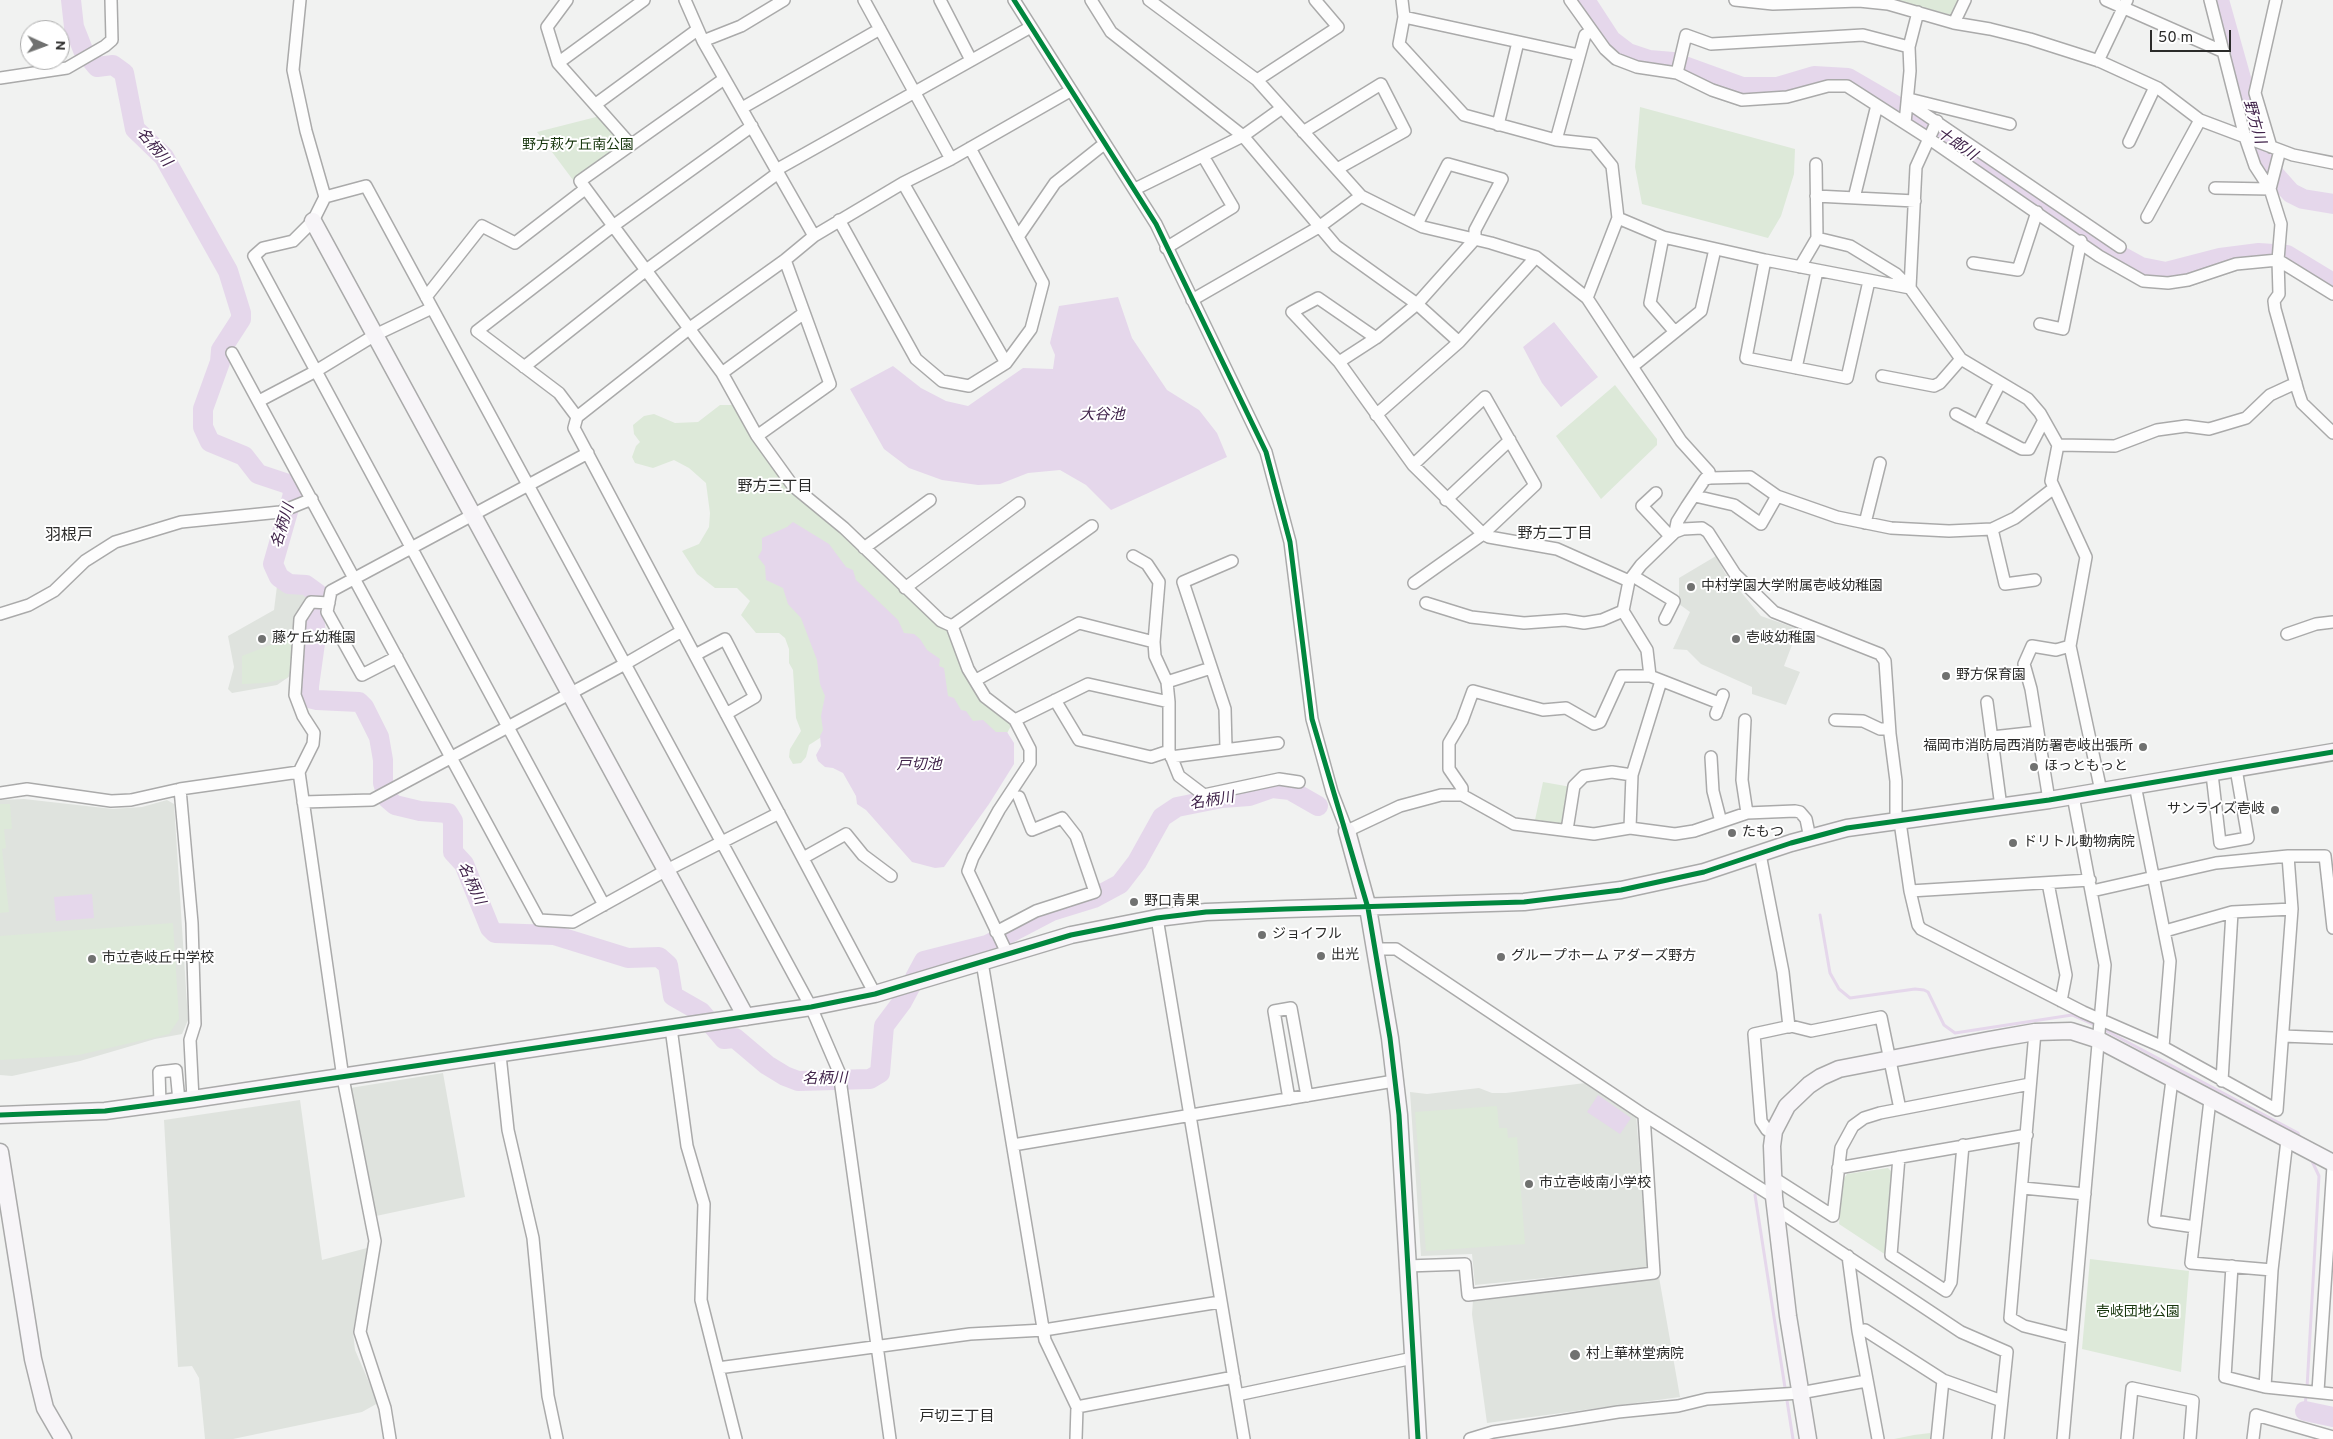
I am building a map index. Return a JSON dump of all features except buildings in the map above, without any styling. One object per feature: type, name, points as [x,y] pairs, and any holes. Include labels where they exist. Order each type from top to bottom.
[{"type":"street","points":[[0,78],[53,72],[67,68],[112,40],[111,0]]},
{"type":"street","points":[[300,0],[292,70],[306,131],[325,197],[314,222],[293,241],[263,248],[254,256],[604,905]]},
{"type":"street","points":[[567,0],[547,27],[558,63],[630,144]]},
{"type":"street","points":[[558,63],[644,0]]},
{"type":"street","points":[[685,0],[703,41],[814,236]]},
{"type":"street","points":[[703,41],[741,26],[784,0]]},
{"type":"street","points":[[864,0],[951,159]]},
{"type":"street","points":[[940,0],[972,60]]},
{"type":"street","points":[[1014,0],[1029,28],[1156,224],[1266,452],[1290,542],[1312,719],[1332,792],[1347,831],[1368,908],[1390,1038],[1399,1115],[1418,1439]]},
{"type":"street","points":[[1092,0],[1111,32],[1243,136],[1336,246],[1417,304],[1459,342]]},
{"type":"street","points":[[1149,0],[1257,80],[1361,196],[1417,224],[1536,257],[1587,298],[1681,441],[1708,472],[1710,478]]},
{"type":"street","points":[[1257,80],[1338,26],[1315,0]]},
{"type":"street","points":[[1402,0],[1404,17],[1400,44],[1464,115],[1556,140],[1594,144],[1612,166],[1618,218],[1587,298]]},
{"type":"street","points":[[1570,0],[1605,49],[1616,59],[1637,67],[1676,72],[1712,90],[1742,100],[1788,96],[1828,86],[1847,86],[1906,123],[2080,241],[2099,256],[2143,281],[2168,283],[2188,280],[2236,264],[2278,260],[2333,294]]},
{"type":"street","points":[[1736,0],[1773,4],[1859,0],[1888,4],[1954,23],[1990,29],[2030,39],[2098,61],[2155,87],[2200,120],[2273,147],[2333,163]]},
{"type":"street","points":[[1954,23],[1965,0]]},
{"type":"street","points":[[2106,0],[2125,4],[2224,52]]},
{"type":"street","points":[[2210,0],[2255,166],[2270,189],[2281,224],[2278,260],[2279,294],[2274,301],[2296,383],[2302,403],[2333,433]]},
{"type":"street","points":[[2270,189],[2276,164],[2273,147],[2255,93],[2276,0]]},
{"type":"street","points":[[2098,61],[2125,4]]},
{"type":"street","points":[[1906,123],[1909,47],[1918,12]]},
{"type":"street","points":[[1404,17],[1579,55]]},
{"type":"street","points":[[524,367],[645,271],[777,172],[1029,28]]},
{"type":"street","points":[[742,108],[880,29]]},
{"type":"street","points":[[596,104],[697,30]]},
{"type":"street","points":[[1556,140],[1585,35],[1592,31]]},
{"type":"street","points":[[1676,72],[1686,36],[1711,44],[1863,35],[1909,47]]},
{"type":"street","points":[[1498,125],[1518,42]]},
{"type":"street","points":[[724,79],[580,181],[722,373],[757,436],[793,486],[864,548],[941,621],[952,626],[968,669],[985,697],[1015,720],[1030,749],[1030,764],[999,810],[972,858],[968,871],[1004,948]]},
{"type":"street","points":[[1304,132],[1381,84],[1405,131],[1337,169]]},
{"type":"street","points":[[2129,142],[2155,87]]},
{"type":"street","points":[[875,994],[574,428],[577,417],[690,328],[785,260],[814,236],[903,183],[951,159],[1070,91]]},
{"type":"street","points":[[1907,100],[2120,247]]},
{"type":"street","points":[[1907,100],[2010,124]]},
{"type":"street","points":[[1854,198],[1877,105]]},
{"type":"street","points":[[1135,190],[1243,136],[1282,108]]},
{"type":"street","points":[[2147,217],[2200,120]]},
{"type":"street","points":[[1910,288],[1916,167],[1937,121]]},
{"type":"street","points":[[577,417],[559,393],[477,332],[613,226],[752,126]]},
{"type":"street","points":[[1018,238],[1055,183],[1104,144]]},
{"type":"street","points":[[839,220],[916,359],[942,381],[969,386],[1006,363],[1031,329],[1042,283],[970,148]]},
{"type":"street","points":[[1166,248],[1233,207],[1203,156]]},
{"type":"street","points":[[1339,362],[1376,338],[1417,304],[1476,239],[1475,230],[1502,179],[1448,164],[1417,224]]},
{"type":"street","points":[[1800,267],[1817,238],[1816,164]]},
{"type":"street","points":[[903,183],[1006,363]]},
{"type":"street","points":[[325,197],[366,186],[811,1007],[840,1079],[890,1439]]},
{"type":"street","points":[[2216,188],[2270,189]]},
{"type":"street","points":[[426,297],[482,226],[515,243],[585,189]]},
{"type":"street","points":[[1192,300],[1319,227],[1361,196]]},
{"type":"street","points":[[1816,196],[1915,201]]},
{"type":"street","points":[[1973,263],[2018,270],[2037,212]]},
{"type":"street","points":[[1618,218],[1663,237],[1817,271],[1910,288]]},
{"type":"street","points":[[314,222],[746,1017]]},
{"type":"street","points":[[1663,237],[1650,303],[1676,332]]},
{"type":"street","points":[[1817,238],[1850,246],[1896,274],[1910,288],[1962,359],[2028,398],[2044,420],[2058,445],[2051,481],[2086,557],[2070,646],[2101,791]]},
{"type":"street","points":[[2040,324],[2063,329],[2080,241]]},
{"type":"street","points":[[1633,366],[1701,311],[1715,249]]},
{"type":"street","points":[[1376,415],[1459,342],[1536,257]]},
{"type":"street","points":[[757,436],[830,384],[785,260]]},
{"type":"street","points":[[1765,260],[1746,358],[1847,378],[1869,281]]},
{"type":"street","points":[[1796,368],[1817,271]]},
{"type":"street","points":[[1376,338],[1318,298],[1292,312],[1339,362],[1413,465],[1446,500],[1483,534],[1488,537],[1557,549],[1631,578],[1674,601],[1665,620]]},
{"type":"street","points":[[259,401],[316,371],[375,335],[432,308]]},
{"type":"street","points":[[722,373],[804,313]]},
{"type":"street","points":[[232,353],[539,920],[572,922],[665,871],[779,813]]},
{"type":"street","points":[[1882,376],[1934,386],[1940,383],[1962,359]]},
{"type":"street","points":[[1978,426],[2000,383]]},
{"type":"street","points":[[2058,445],[2115,446],[2157,430],[2186,426],[2209,429],[2246,418],[2270,395],[2296,383]]},
{"type":"street","points":[[1413,465],[1485,397],[1535,486],[1483,534],[1414,583]]},
{"type":"street","points":[[1956,414],[2022,449],[2029,449],[2044,420]]},
{"type":"street","points":[[1446,500],[1510,440]]},
{"type":"street","points":[[397,657],[362,675],[328,612],[331,591],[588,454]]},
{"type":"street","points":[[1865,522],[1880,462]]},
{"type":"street","points":[[1630,828],[1632,775],[1655,678],[1647,650],[1623,611],[1631,578],[1672,534],[1677,522],[1705,479],[1750,477],[1777,496],[1837,517],[1891,528],[1949,531],[1992,529],[2015,518],[2054,488]]},
{"type":"street","points":[[1656,493],[1642,506],[1672,534]]},
{"type":"street","points":[[1695,496],[1734,505],[1761,524],[1777,496]]},
{"type":"street","points":[[0,614],[29,605],[54,591],[85,561],[115,542],[181,522],[280,512],[312,499]]},
{"type":"street","points":[[864,548],[930,500]]},
{"type":"street","points":[[906,588],[1019,503]]},
{"type":"street","points":[[952,626],[1092,526]]},
{"type":"street","points":[[1672,534],[1683,529],[1702,528],[1708,532],[1735,574],[1774,612],[1782,617],[1880,654],[1885,661],[1898,822],[1910,891],[1918,925],[1922,929],[2061,1001],[2162,1047],[2277,1110],[2292,908],[2288,856]]},
{"type":"street","points":[[1992,529],[2005,584],[2035,580]]},
{"type":"street","points":[[1133,556],[1148,564],[1159,582],[1154,642],[1155,656],[1167,682],[1170,702],[1170,754],[1179,776],[1204,795],[1279,778],[1299,782]]},
{"type":"street","points":[[1226,748],[1224,709],[1183,582],[1232,561]]},
{"type":"street","points":[[329,603],[311,602],[300,618],[295,695],[303,716],[314,733],[313,744],[299,772],[343,1078],[375,1241],[360,1332],[385,1408],[390,1439]]},
{"type":"street","points":[[1426,603],[1471,617],[1524,623],[1565,620],[1584,623],[1602,620],[1623,611]]},
{"type":"street","points":[[2286,634],[2316,624],[2333,622]]},
{"type":"street","points":[[976,680],[1078,623],[1154,642]]},
{"type":"street","points":[[303,802],[372,800],[625,664],[682,631]]},
{"type":"street","points":[[695,655],[725,639],[755,697],[726,714]]},
{"type":"street","points":[[2049,800],[2024,664],[2032,646],[2056,650],[2070,646]]},
{"type":"street","points":[[1167,682],[1211,668]]},
{"type":"street","points":[[1462,795],[1462,788],[1449,769],[1449,743],[1462,721],[1473,691],[1544,710],[1566,708],[1594,724],[1600,722],[1621,676],[1655,678],[1720,704]]},
{"type":"street","points":[[1015,720],[1088,684],[1170,702]]},
{"type":"street","points":[[1055,700],[1079,740],[1151,757],[1278,743]]},
{"type":"street","points":[[1987,702],[2001,807]]},
{"type":"street","points":[[1745,720],[1742,780],[1746,813]]},
{"type":"street","points":[[1835,720],[1863,721],[1880,729],[1889,729]]},
{"type":"street","points":[[1992,737],[2038,732]]},
{"type":"street","points":[[0,1115],[105,1110],[160,1104],[500,1055],[811,1007],[875,994],[982,962],[1004,948],[1157,918],[1206,912],[1524,902],[1621,890],[1704,872],[1846,828],[2049,800],[2212,774],[2236,768],[2333,752]]},
{"type":"street","points":[[1711,757],[1713,790],[1721,822]]},
{"type":"street","points":[[2212,774],[2220,843],[2248,838],[2236,768]]},
{"type":"street","points":[[0,793],[27,789],[118,801],[180,789],[299,772]]},
{"type":"street","points":[[1567,830],[1574,786],[1584,776],[1612,772],[1632,775]]},
{"type":"street","points":[[2135,785],[2170,961],[2162,1047]]},
{"type":"street","points":[[180,789],[192,924],[195,1024],[190,1040],[186,1100]]},
{"type":"street","points":[[1347,831],[1400,806],[1441,795],[1462,795],[1514,824],[1594,834],[1630,828],[1675,834],[1694,831],[1746,813],[1800,812],[1806,819],[1810,838]]},
{"type":"street","points":[[2063,1439],[2102,1020],[2105,965],[2073,796]]},
{"type":"street","points":[[996,932],[1036,911],[1095,892],[1076,836],[1062,818],[1032,830],[1019,797]]},
{"type":"street","points":[[803,858],[846,834],[863,856],[891,876]]},
{"type":"street","points":[[1760,854],[1783,972],[1789,1027]]},
{"type":"street","points":[[1910,891],[2048,884],[2091,886],[2152,878],[2216,863],[2288,856],[2324,856],[2333,928]]},
{"type":"street","points":[[2048,884],[2066,975],[2061,1001]]},
{"type":"street","points":[[2165,931],[2232,912],[2292,908]]},
{"type":"street","points":[[2222,1080],[2232,912]]},
{"type":"street","points":[[1157,918],[1244,1439]]},
{"type":"street","points":[[1375,949],[1396,949],[1775,1203],[1848,1256],[1961,1332],[2006,1352],[1998,1439]]},
{"type":"street","points":[[982,962],[1045,1340],[1077,1407],[1076,1439]]},
{"type":"street","points":[[1289,1099],[1274,1011],[1291,1008],[1307,1096]]},
{"type":"street","points":[[1774,1131],[1768,1130],[1761,1121],[1754,1034],[1789,1027],[1811,1031],[1881,1017],[1900,1109]]},
{"type":"street","points":[[676,1027],[687,1146],[704,1204],[701,1300],[736,1439]]},
{"type":"street","points":[[1808,1439],[1792,1394],[1788,1316],[1772,1177],[1774,1131],[1788,1106],[1809,1084],[1839,1069],[2035,1032],[2071,1031],[2099,1040],[2330,1162],[2318,1391]]},
{"type":"street","points":[[2035,1032],[2010,1318],[2024,1326],[2072,1338]]},
{"type":"street","points":[[2283,1036],[2333,1038]]},
{"type":"street","points":[[500,1055],[508,1130],[534,1238],[548,1396],[557,1439]]},
{"type":"street","points":[[160,1104],[159,1072],[176,1070],[186,1100]]},
{"type":"street","points":[[2172,1080],[2154,1221],[2195,1227]]},
{"type":"street","points":[[1013,1145],[1394,1081]]},
{"type":"street","points":[[1772,1177],[1833,1216],[1841,1148],[1853,1126],[1864,1118],[1900,1109],[2030,1084]]},
{"type":"street","points":[[2210,1100],[2191,1263],[2272,1270]]},
{"type":"street","points":[[1407,1266],[1465,1264],[1468,1295],[1654,1273],[1644,1115]]},
{"type":"street","points":[[1838,1168],[2027,1134]]},
{"type":"street","points":[[2265,1387],[2272,1270],[2293,1142]]},
{"type":"street","points":[[1899,1157],[1891,1255],[1946,1291],[1951,1282],[1963,1145]]},
{"type":"street","points":[[0,1152],[33,1359],[45,1408],[63,1439]]},
{"type":"street","points":[[2022,1188],[2085,1194]]},
{"type":"street","points":[[1848,1256],[1866,1381],[1878,1439]]},
{"type":"street","points":[[2232,1266],[2225,1377],[2265,1387],[2300,1389],[2333,1394]]},
{"type":"street","points":[[718,1368],[970,1334],[1044,1330],[1220,1302]]},
{"type":"street","points":[[1858,1331],[1865,1330],[1943,1380],[2002,1401]]},
{"type":"street","points":[[1237,1396],[1413,1358]]},
{"type":"street","points":[[1077,1407],[1234,1377]]},
{"type":"street","points":[[1937,1439],[1943,1380]]},
{"type":"street","points":[[1470,1439],[1493,1432],[1618,1412],[1678,1406],[1707,1400],[1792,1394],[1866,1381]]},
{"type":"street","points":[[2127,1439],[2132,1388],[2193,1401],[2190,1439]]},
{"type":"street","points":[[2254,1439],[2256,1415],[2316,1436],[2333,1437]]},
{"type":"shaded area","name":"壱岐幼稚園","points":[[1716,556],[1725,573],[1761,616],[1798,629],[1784,666],[1800,672],[1786,705],[1752,694],[1752,687],[1701,664],[1687,650],[1673,649],[1690,612],[1679,604],[1679,578]]},
{"type":"shaded area","name":"藤ケ丘幼稚園","points":[[277,586],[304,591],[309,595],[297,617],[293,674],[277,685],[232,693],[228,689],[234,667],[228,636],[274,610]]},
{"type":"shaded area","name":"市立壱岐丘中学校","points":[[24,799],[113,809],[142,807],[167,800],[174,804],[188,1020],[182,1034],[155,1039],[80,1061],[12,1076],[0,1075],[0,800]]},
{"type":"shaded area","points":[[443,1073],[465,1197],[376,1216],[350,1088]]},
{"type":"shaded area","name":"市立壱岐南小学校","points":[[1585,1083],[1636,1114],[1648,1265],[1645,1268],[1475,1285],[1472,1254],[1421,1256],[1410,1092],[1427,1094],[1479,1088],[1492,1093],[1506,1093]]},
{"type":"shaded area","points":[[300,1100],[322,1260],[367,1248],[353,1332],[355,1350],[378,1403],[362,1412],[233,1439],[205,1439],[199,1378],[192,1366],[178,1367],[164,1120]]},
{"type":"shaded area","name":"村上華林堂病院","points":[[1659,1277],[1680,1397],[1487,1423],[1472,1314],[1473,1300]]},
{"type":"green space","points":[[1897,0],[1958,0],[1951,15],[1911,4],[1906,5]]},
{"type":"green space","points":[[1640,107],[1795,149],[1794,174],[1781,216],[1768,238],[1642,204],[1635,167]]},
{"type":"green space","name":"野方萩ケ丘南公園","points":[[600,116],[620,140],[620,146],[573,180],[537,132]]},
{"type":"green space","points":[[1615,385],[1657,439],[1657,445],[1601,499],[1556,436]]},
{"type":"green space","points":[[720,405],[734,405],[803,498],[949,629],[963,667],[1008,719],[1011,726],[1006,735],[1000,737],[977,727],[786,587],[804,617],[814,643],[826,692],[823,736],[809,745],[806,757],[801,763],[793,764],[789,757],[790,749],[801,731],[796,718],[793,670],[789,663],[789,649],[785,638],[779,633],[756,633],[741,615],[750,601],[737,588],[715,588],[697,574],[682,551],[699,544],[709,527],[710,513],[706,483],[689,468],[674,460],[653,468],[635,463],[632,457],[636,446],[640,442],[634,434],[633,425],[644,416],[654,414],[675,423],[698,422]]},
{"type":"green space","points":[[293,636],[290,671],[287,678],[266,683],[242,684],[242,656]]},
{"type":"green space","points":[[1543,782],[1571,787],[1566,824],[1535,820]]},
{"type":"green space","points":[[0,804],[10,804],[12,829],[4,829],[6,848],[2,849],[9,912],[0,913]]},
{"type":"green space","points":[[173,923],[179,1019],[169,1034],[79,1055],[0,1060],[0,936]]},
{"type":"green space","points":[[1497,1106],[1499,1128],[1507,1128],[1508,1138],[1517,1137],[1525,1244],[1426,1251],[1415,1112]]},
{"type":"green space","points":[[1888,1168],[1893,1173],[1886,1255],[1839,1224],[1842,1182],[1847,1174]]},
{"type":"green space","name":"壱岐団地公園","points":[[2090,1259],[2189,1271],[2181,1372],[2082,1349]]},
{"type":"green space","points":[[1930,1433],[1930,1439],[1894,1439],[1914,1435]]},
{"type":"water","name":"大谷池","points":[[1118,297],[1132,338],[1167,390],[1199,410],[1217,433],[1227,457],[1111,510],[1086,485],[1060,470],[1028,473],[1000,484],[978,485],[942,480],[909,468],[884,449],[850,389],[893,366],[921,388],[946,401],[968,406],[1023,368],[1053,369],[1055,355],[1050,343],[1059,306]]},
{"type":"water","points":[[1554,322],[1598,377],[1561,407],[1542,383],[1523,347]]},
{"type":"water","name":"戸切池","points":[[793,522],[829,544],[846,567],[853,570],[856,580],[898,620],[904,633],[914,634],[920,639],[927,650],[940,659],[939,666],[944,668],[948,696],[954,698],[961,710],[966,711],[973,721],[983,720],[996,732],[1007,732],[1014,743],[1014,764],[989,804],[944,867],[935,868],[912,862],[866,810],[857,804],[856,796],[843,773],[833,768],[825,767],[818,761],[816,755],[821,746],[820,736],[823,730],[821,716],[825,696],[820,684],[817,660],[801,618],[788,604],[783,588],[766,580],[765,566],[758,557],[762,550],[762,538],[787,527]]},
{"type":"water","points":[[92,894],[94,918],[56,921],[54,897]]},
{"type":"water","points":[[1598,1095],[1631,1118],[1620,1134],[1587,1112]]},
{"type":"waterway","name":"名柄川","points":[[71,0],[74,27],[83,50],[97,67],[113,65],[124,73],[135,129],[164,157],[228,271],[241,313],[241,319],[221,350],[220,362],[203,409],[203,427],[210,442],[244,456],[258,474],[291,485],[293,494],[273,564],[279,577],[289,584],[306,585],[317,593],[314,613],[316,636],[309,698],[359,702],[364,707],[379,737],[383,760],[383,783],[388,799],[395,805],[420,811],[448,813],[453,821],[453,852],[464,864],[490,928],[495,933],[554,935],[628,958],[659,957],[668,965],[673,996],[701,1012],[724,1039],[735,1038],[767,1065],[785,1076],[798,1081],[870,1079],[880,1073],[884,1026],[902,1002],[924,961],[987,945],[1052,911],[1094,898],[1120,884],[1137,862],[1162,817],[1177,807],[1222,798],[1249,796],[1272,788],[1290,790],[1318,806]]},
{"type":"waterway","name":"十郎川","points":[[1585,0],[1611,40],[1628,53],[1649,60],[1673,62],[1742,87],[1777,87],[1814,76],[1848,78],[1917,118],[2099,244],[2141,267],[2166,272],[2220,258],[2259,253],[2287,255],[2333,283]]},
{"type":"waterway","name":"野方川","points":[[2219,0],[2265,164],[2291,193],[2303,199],[2333,204]]},
{"type":"waterway","points":[[1820,915],[1830,973],[1839,989],[1850,998],[1915,989],[1924,990],[1928,992],[1944,1025],[1955,1033],[2072,1015],[2097,1026]]},
{"type":"waterway","points":[[2103,1029],[2298,1133],[2301,1140]]},
{"type":"waterway","points":[[2307,1388],[2319,1176],[2311,1159]]},
{"type":"waterway","points":[[1755,1195],[1793,1439]]},
{"type":"waterway","points":[[2305,1411],[2306,1394]]},
{"type":"waterway","name":"名柄川","points":[[2305,1411],[2333,1417]]},
{"type":"cycle path","points":[[1014,0],[1156,224],[1266,452],[1290,542],[1312,719],[1368,908],[1390,1038],[1399,1115],[1418,1439]]},
{"type":"cycle path","points":[[0,1115],[105,1111],[811,1007],[875,994],[1071,935],[1157,918],[1206,912],[1524,902],[1621,890],[1704,872],[1791,843],[1847,828],[2049,800],[2333,752]]},
{"type":"place","name":"中村学園大学附属壱岐幼稚園","points":[[1691,587]]},
{"type":"place","name":"藤ケ丘幼稚園","points":[[262,639]]},
{"type":"place","name":"壱岐幼稚園","points":[[1736,639]]},
{"type":"place","name":"野方保育園","points":[[1946,676]]},
{"type":"place","name":"福岡市消防局西消防署壱岐出張所","points":[[2143,747]]},
{"type":"place","name":"ほっともっと","points":[[2034,767]]},
{"type":"place","name":"サンライズ壱岐","points":[[2275,810]]},
{"type":"place","name":"たもつ","points":[[1732,833]]},
{"type":"place","name":"ドリトル動物病院","points":[[2013,843]]},
{"type":"place","name":"野口青果","points":[[1134,902]]},
{"type":"place","name":"ジョイフル","points":[[1262,935]]},
{"type":"place","name":"出光","points":[[1321,956]]},
{"type":"place","name":"グループホーム アダーズ野方","points":[[1501,957]]},
{"type":"place","name":"市立壱岐丘中学校","points":[[92,959]]},
{"type":"place","name":"市立壱岐南小学校","points":[[1529,1184]]},
{"type":"place","name":"村上華林堂病院","points":[[1575,1355]]},
{"type":"district","name":"野方三丁目","points":[[775,488]]},
{"type":"district","name":"野方二丁目","points":[[1555,535]]},
{"type":"district","name":"羽根戸","points":[[69,537]]},
{"type":"district","name":"戸切三丁目","points":[[957,1418]]}]
